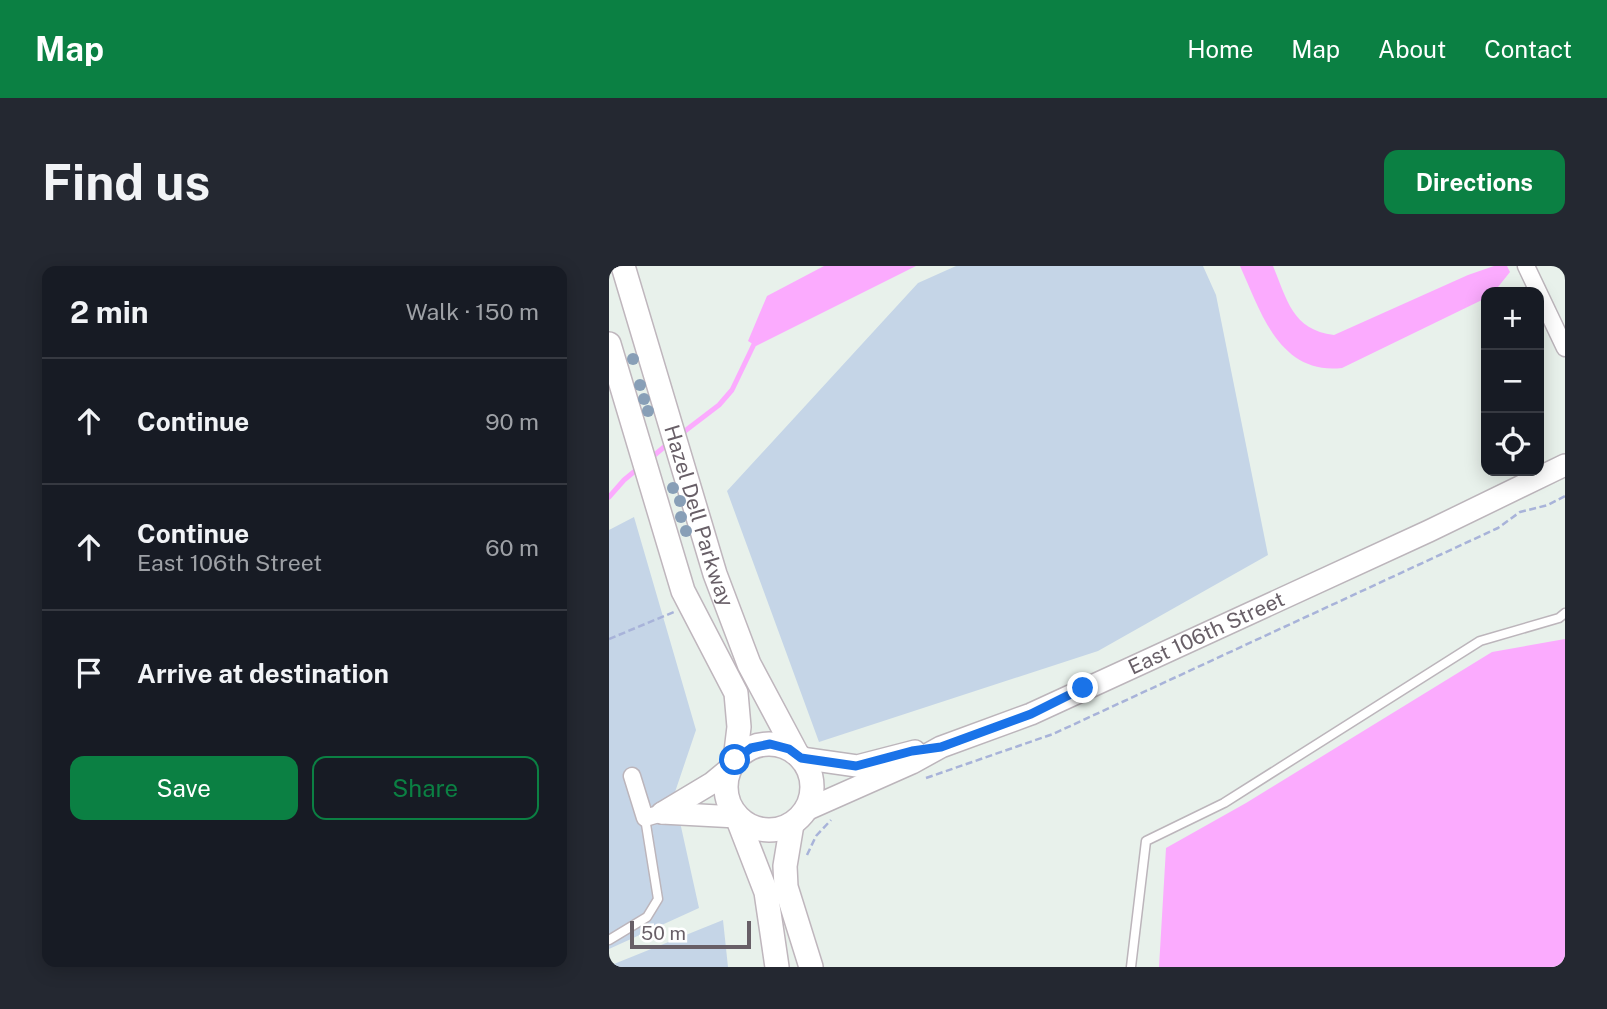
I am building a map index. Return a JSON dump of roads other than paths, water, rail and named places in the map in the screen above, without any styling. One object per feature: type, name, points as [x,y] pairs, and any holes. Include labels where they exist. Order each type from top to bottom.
[{"type":"main road","name":"Hazel Dell Parkway","points":[[623,266],[715,574],[749,664],[799,756]]},
{"type":"main road","name":"Hazel Dell Parkway","points":[[609,344],[683,591],[736,693],[739,727],[732,765]]},
{"type":"main road","points":[[777,967],[766,892],[737,817],[727,799],[726,780],[732,765],[742,753],[760,745],[779,745],[799,756],[811,778],[812,789],[799,817],[785,866],[786,887],[811,967]]},
{"type":"main road","points":[[737,817],[749,826],[763,831],[778,830],[799,817]]},
{"type":"street","points":[[1526,266],[1565,348]]},
{"type":"street","name":"East 106th Street","points":[[799,817],[941,747],[1031,714],[1565,465]]},
{"type":"street","points":[[799,756],[856,766],[912,751],[941,747]]},
{"type":"street","points":[[654,816],[712,783],[732,765]]},
{"type":"street","points":[[632,776],[654,816]]},
{"type":"street","points":[[654,816],[737,817]]},
{"type":"lane","points":[[1131,967],[1146,841],[1224,803],[1480,641],[1559,618],[1565,613]]},
{"type":"lane","points":[[609,940],[647,917],[658,899],[654,816]]},
{"type":"waterway","points":[[681,434],[719,405],[732,390],[756,340]]},
{"type":"waterway","points":[[651,458],[670,442]]},
{"type":"waterway","points":[[609,497],[641,466]]}]
